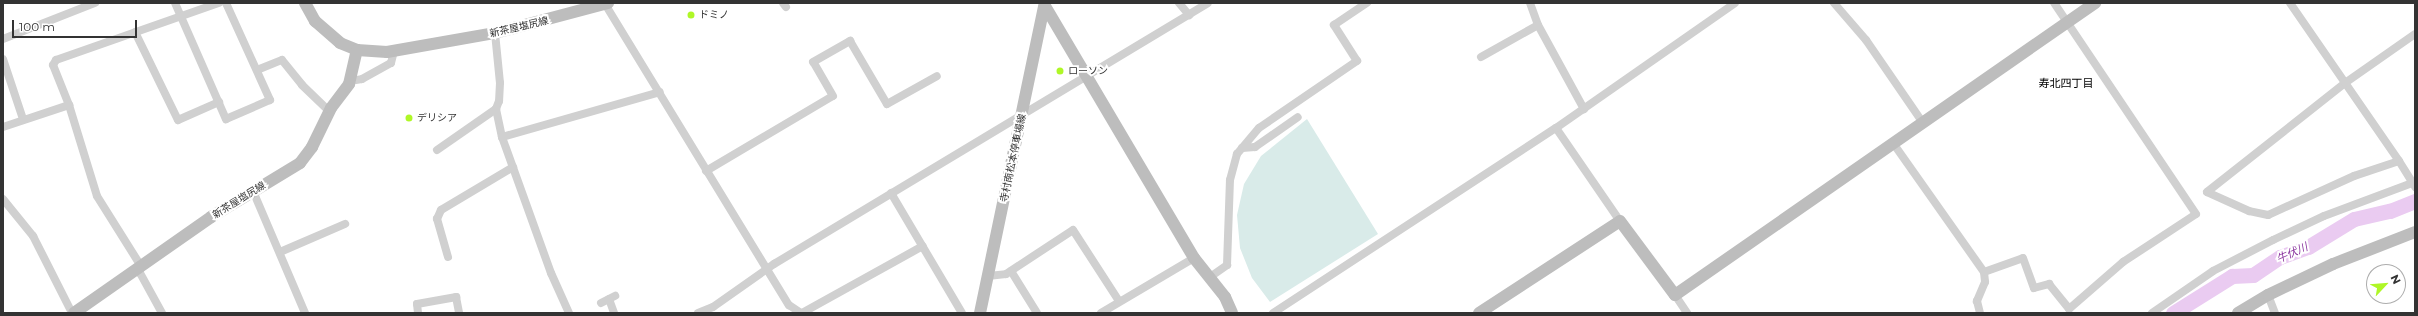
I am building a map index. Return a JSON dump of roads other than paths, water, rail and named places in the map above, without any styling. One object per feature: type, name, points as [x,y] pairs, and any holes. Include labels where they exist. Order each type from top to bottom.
[{"type":"street","points":[[3,39],[95,3]]},
{"type":"street","points":[[175,3],[226,119],[270,100],[226,3]]},
{"type":"street","points":[[162,313],[140,268],[96,196],[69,105],[53,65],[56,60],[181,15],[219,3]]},
{"type":"street","name":"新茶屋塩尻線","points":[[305,3],[323,31],[340,43],[357,50],[394,51],[495,33],[580,7],[606,3]]},
{"type":"street","points":[[606,3],[789,305],[802,313],[923,246]]},
{"type":"street","points":[[1179,3],[1189,15]]},
{"type":"street","points":[[698,313],[713,307],[766,268],[1023,116],[1208,3]]},
{"type":"street","points":[[1210,277],[1228,265],[1230,180],[1236,154],[1259,128],[1357,62],[1334,25],[1367,3]]},
{"type":"street","points":[[1530,3],[1538,25],[1584,109]]},
{"type":"street","points":[[1273,313],[1556,128],[1735,3]]},
{"type":"street","points":[[1834,3],[1866,40],[1923,123]]},
{"type":"street","points":[[1984,272],[2023,258],[2034,288],[2049,284],[2069,309],[2123,262],[2196,214],[2054,3]]},
{"type":"street","points":[[1675,295],[2095,3]]},
{"type":"street","points":[[2152,313],[2213,271],[2273,240],[2324,216],[2414,185],[2290,3]]},
{"type":"street","points":[[1044,4],[1086,78],[1194,258],[1210,277],[1232,313]]},
{"type":"street","name":"寺村南松本停車場線","points":[[980,313],[1023,116],[1044,4]]},
{"type":"street","points":[[1481,57],[1538,25]]},
{"type":"street","points":[[135,32],[178,120],[219,102]]},
{"type":"street","points":[[495,33],[500,82],[499,100],[496,109],[502,137],[551,273],[569,313]]},
{"type":"street","points":[[2399,161],[2354,176],[2268,215],[2249,210],[2207,192],[2345,83],[2415,34]]},
{"type":"street","points":[[706,170],[833,96],[813,62],[850,40],[887,104],[937,76]]},
{"type":"street","name":"新茶屋塩尻線","points":[[73,313],[253,191],[300,163],[312,147],[330,111],[350,81],[357,50]]},
{"type":"street","points":[[350,81],[362,80],[391,63],[394,51]]},
{"type":"street","points":[[3,59],[23,119]]},
{"type":"street","points":[[257,70],[282,60],[302,85],[330,111]]},
{"type":"street","points":[[502,137],[660,92]]},
{"type":"street","points":[[3,127],[23,119],[69,105]]},
{"type":"street","points":[[437,150],[496,109]]},
{"type":"street","points":[[1242,148],[1255,146],[1298,117]]},
{"type":"street","points":[[1556,128],[1620,221],[1687,313]]},
{"type":"street","points":[[1893,144],[1984,272],[1985,282],[1977,301],[1980,313]]},
{"type":"street","points":[[448,257],[437,219],[441,210],[513,167]]},
{"type":"street","points":[[253,191],[305,313]]},
{"type":"street","points":[[891,193],[962,313]]},
{"type":"street","points":[[3,199],[33,236],[73,313]]},
{"type":"street","points":[[1479,313],[1620,221]]},
{"type":"street","points":[[280,252],[345,224]]},
{"type":"street","points":[[988,276],[1011,271],[1073,230],[1119,300]]},
{"type":"street","points":[[2238,313],[2268,295],[2333,264],[2415,232]]},
{"type":"street","points":[[1101,313],[1119,300],[1194,258]]},
{"type":"street","points":[[1011,271],[1037,313]]},
{"type":"street","points":[[2268,295],[2275,313]]},
{"type":"street","points":[[418,313],[417,304],[456,297],[459,313]]},
{"type":"street","points":[[608,299],[614,313]]},
{"type":"waterway","name":"牛伏川","points":[[2173,313],[2232,276],[2253,275],[2280,257],[2308,247],[2354,219],[2390,211],[2415,201]]},
{"type":"place","name":"ドミノ","points":[[691,15]]},
{"type":"place","name":"ローソン","points":[[1060,71]]},
{"type":"place","name":"デリシア","points":[[409,118]]},
{"type":"district","name":"寿北四丁目","points":[[2066,83]]}]
